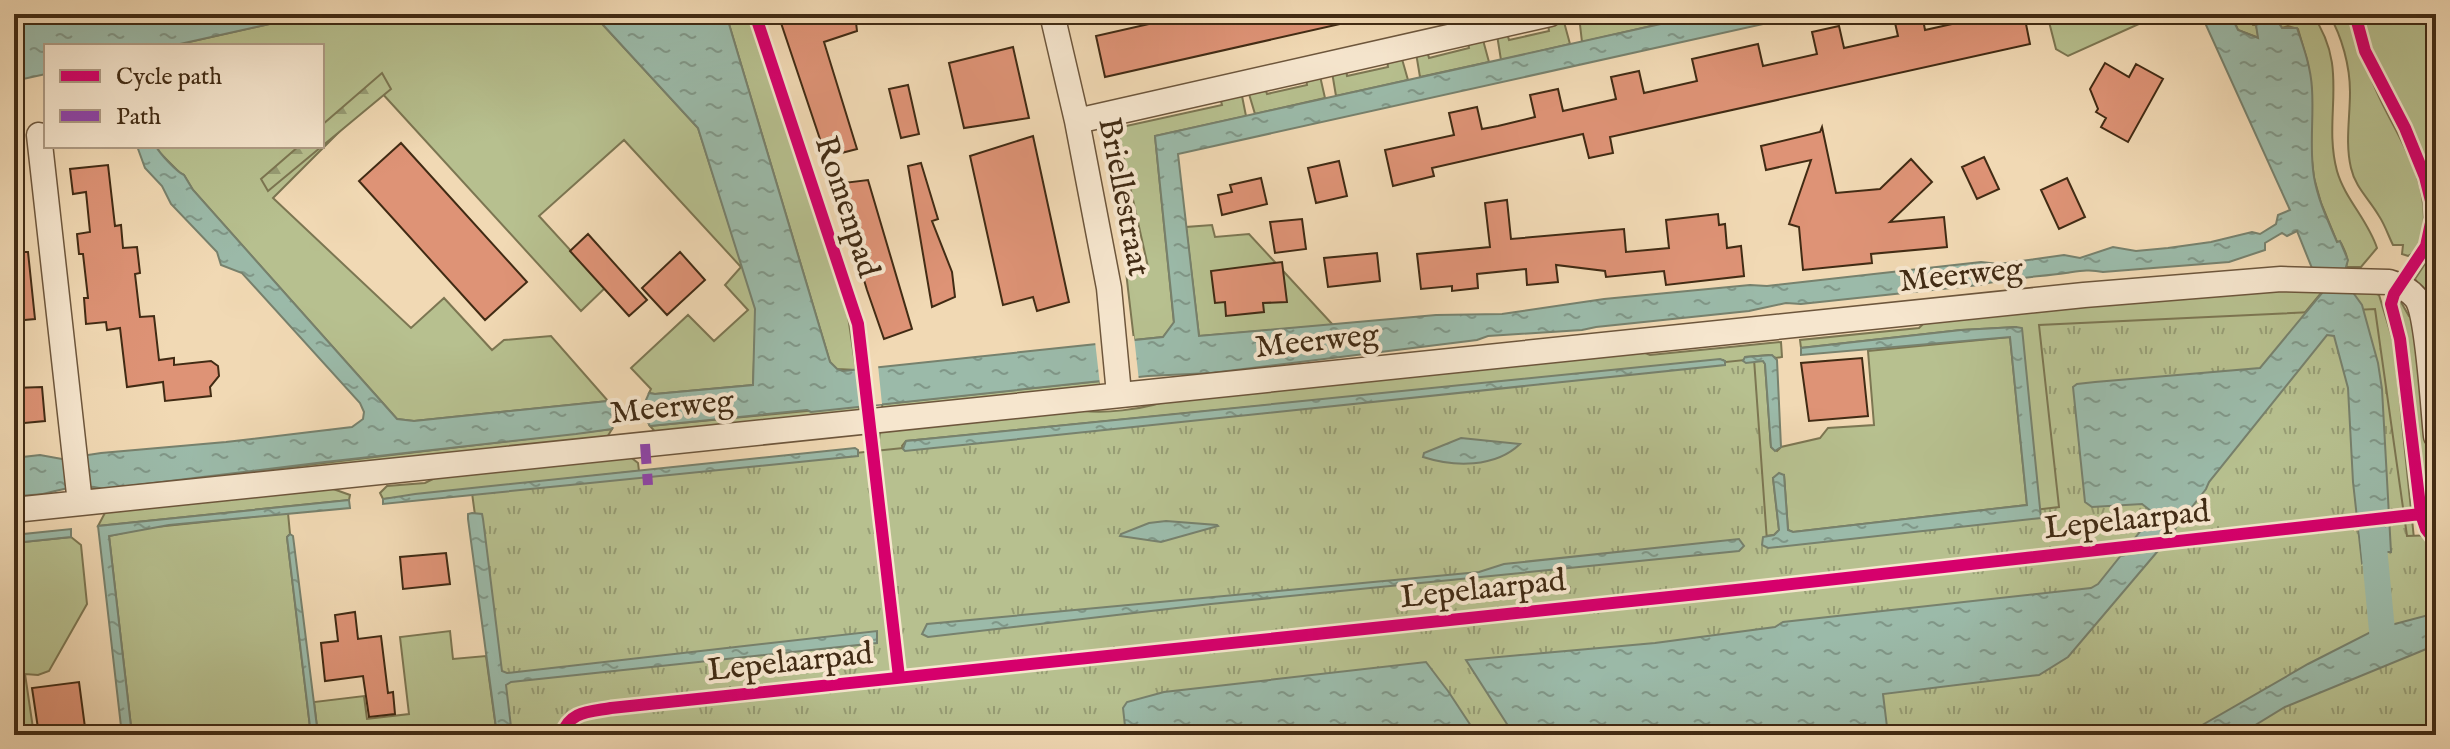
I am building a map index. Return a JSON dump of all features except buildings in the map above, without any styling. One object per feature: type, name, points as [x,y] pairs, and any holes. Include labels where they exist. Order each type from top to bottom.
[{"type":"street","name":"Briellestraat","points":[[1052,14],[1077,121],[1109,288],[1118,389]]},
{"type":"street","points":[[1077,121],[1550,14]]},
{"type":"street","points":[[39,135],[79,495]]},
{"type":"street","name":"Meerweg","points":[[14,510],[79,495],[1118,389],[2070,297],[2302,279],[2401,285],[2416,298],[2422,310],[2436,436]]},
{"type":"green space","points":[[314,14],[593,14],[698,128],[756,309],[753,385],[655,394],[649,393],[651,389],[631,368],[688,315],[714,341],[748,310],[725,285],[741,267],[624,140],[539,216],[605,288],[581,311],[380,91],[324,147],[324,44],[180,44]]},
{"type":"green space","points":[[726,14],[748,14],[848,316],[856,370],[837,369],[830,362]]},
{"type":"green space","points":[[1595,14],[1597,19],[1620,14],[1648,14],[1651,26],[1582,42],[1579,16]]},
{"type":"green space","points":[[2047,14],[2161,14],[2068,56],[2056,49]]},
{"type":"green space","points":[[2231,14],[2247,14],[2256,25],[2259,38],[2238,30]]},
{"type":"green space","points":[[2282,14],[2312,14],[2324,34],[2333,73],[2332,131],[2337,171],[2377,248],[2361,267],[2346,267],[2345,252],[2341,243],[2337,242],[2321,203],[2311,151],[2312,91],[2307,60],[2298,29],[2282,28],[2275,17]]},
{"type":"green space","points":[[2329,14],[2347,14],[2376,90],[2416,175],[2424,212],[2423,231],[2419,246],[2408,256],[2402,254],[2403,245],[2393,245],[2381,219],[2353,175],[2348,149],[2349,72]]},
{"type":"green space","points":[[2361,14],[2426,14],[2436,35],[2436,203],[2423,154],[2369,43]]},
{"type":"green space","points":[[1564,22],[1570,44],[1501,60],[1497,35],[1507,33],[1509,40],[1549,31],[1548,24]]},
{"type":"green space","points":[[1483,40],[1489,62],[1420,77],[1416,53],[1427,51],[1429,58],[1469,48],[1468,41]]},
{"type":"green space","points":[[1402,59],[1408,80],[1336,96],[1332,72],[1346,70],[1347,76],[1388,67],[1387,60]]},
{"type":"green space","points":[[382,73],[391,89],[324,145],[324,123]]},
{"type":"green space","points":[[1320,76],[1325,98],[1255,114],[1249,94],[1265,88],[1267,94],[1307,85],[1306,78]]},
{"type":"green space","points":[[1242,96],[1246,116],[1155,136],[1174,323],[1163,337],[1134,340],[1126,272],[1148,267],[1117,128],[1222,105],[1220,97]]},
{"type":"green space","points":[[157,148],[323,148],[273,198],[411,328],[444,298],[492,350],[504,340],[551,336],[608,401],[414,421],[397,419],[193,190],[184,175]]},
{"type":"green space","points":[[297,148],[320,148],[268,191],[261,179]]},
{"type":"green space","points":[[1212,225],[1215,237],[1249,234],[1333,325],[1199,336],[1186,227]]},
{"type":"green space","points":[[2436,238],[2436,342],[2431,303],[2415,279],[2430,256]]},
{"type":"green space","points":[[2352,291],[2379,295],[2394,344],[2420,597]]},
{"type":"green space","points":[[2214,292],[2322,292],[2259,368],[2085,502],[1940,562],[885,496],[879,440],[880,432],[885,427],[1067,408],[1122,410],[1176,397],[1638,350],[1650,355],[1781,342],[1782,357],[1745,357],[1765,364],[1771,447],[1777,451],[1781,447],[1820,438],[1828,428],[1874,425],[1868,351],[2010,337],[2027,505],[1793,532],[1788,530],[1784,475],[1773,478],[1779,530],[1774,535],[1765,536],[2040,518],[2016,327],[1801,348],[1800,340],[1919,328],[1927,320]],"holes":[[[1724,360],[903,449],[906,441]]]},
{"type":"green space","points":[[2398,301],[2409,316],[2413,315],[2432,479],[2429,483],[2421,480],[2406,339]]},
{"type":"green space","points":[[2375,309],[2407,536],[2436,535],[2436,735],[505,735],[472,493],[1754,359],[1767,541],[2059,507],[2039,325]]},
{"type":"green space","points":[[1100,381],[1101,388],[883,413],[882,404]]},
{"type":"green space","points":[[859,406],[860,415],[658,435],[650,426]]},
{"type":"green space","points":[[612,429],[606,439],[98,493],[89,484],[104,489]]},
{"type":"green space","points":[[628,455],[638,463],[639,471],[383,499],[380,493],[387,486],[425,483],[447,472]]},
{"type":"green space","points":[[325,486],[350,495],[349,500],[98,526],[107,509]]},
{"type":"green space","points":[[2431,496],[2436,497],[2436,533],[2427,518],[2426,501]]},
{"type":"green space","points":[[288,513],[290,534],[287,537],[311,735],[132,735],[109,536],[146,528]]},
{"type":"green space","points":[[71,537],[81,545],[87,604],[49,671],[38,675],[25,674],[34,735],[14,735],[14,543]]},
{"type":"green space","points":[[450,631],[453,659],[486,656],[497,735],[318,735],[314,702],[364,696],[367,719],[409,714],[400,637]]},
{"type":"water","points":[[14,14],[314,14],[180,44],[44,44],[44,74],[14,81]]},
{"type":"water","points":[[593,14],[726,14],[830,362],[843,371],[1163,337],[1174,322],[1155,136],[1706,14],[1808,14],[1178,154],[1199,336],[1436,315],[1502,314],[1604,299],[1767,286],[1981,262],[1999,264],[2064,255],[2080,258],[2113,247],[2136,251],[2211,242],[2252,232],[2260,234],[2276,224],[2278,215],[2290,210],[2201,14],[2230,14],[2238,30],[2258,38],[2256,25],[2275,17],[2282,28],[2297,28],[2305,51],[2311,81],[2312,155],[2316,186],[2337,242],[2340,241],[2348,260],[2346,267],[2352,291],[2362,305],[2378,363],[2391,552],[2374,552],[2362,563],[2353,482],[2348,388],[2334,336],[2327,335],[2157,552],[2068,657],[2039,675],[1883,694],[1888,735],[1514,735],[1466,660],[1655,643],[1775,627],[1783,622],[2091,588],[2098,584],[2150,519],[2151,511],[2142,504],[2092,507],[2085,502],[2073,387],[2095,382],[2260,368],[2322,293],[2297,231],[2287,236],[2282,233],[2265,243],[2265,250],[2229,262],[2080,271],[1979,285],[1786,303],[1749,311],[1582,330],[1488,336],[1477,340],[1211,373],[1148,376],[811,412],[650,426],[644,416],[615,419],[612,429],[576,434],[104,489],[82,486],[39,495],[14,496],[14,458],[40,455],[62,459],[226,442],[352,427],[363,419],[360,403],[242,273],[221,265],[217,252],[171,204],[162,186],[145,168],[138,148],[157,148],[184,175],[193,190],[397,419],[414,421],[608,401],[614,409],[643,407],[649,393],[753,385],[755,309],[698,128]]},
{"type":"water","points":[[2022,328],[2041,518],[1768,548],[1762,545],[1763,537],[1774,535],[1779,530],[1773,478],[1779,473],[1784,475],[1788,530],[1793,532],[2027,505],[2010,337],[1801,355],[1801,348]]},
{"type":"water","points":[[1772,355],[1777,360],[1781,447],[1775,451],[1771,447],[1765,364],[1763,361],[1743,361],[1745,357]]},
{"type":"water","points":[[1720,359],[1725,361],[1725,365],[903,449],[906,441]]},
{"type":"water","points":[[1461,438],[1520,444],[1499,458],[1474,463],[1448,463],[1423,457],[1424,453]]},
{"type":"water","points":[[855,448],[858,456],[383,504],[383,499],[415,494]]},
{"type":"water","points":[[349,500],[350,508],[169,525],[109,536],[132,735],[122,735],[98,526]]},
{"type":"water","points":[[468,514],[482,514],[502,671],[507,673],[877,631],[877,643],[511,682],[506,685],[512,735],[497,735],[468,519]]},
{"type":"water","points":[[1166,521],[1218,526],[1161,542],[1120,536],[1149,523]]},
{"type":"water","points":[[71,529],[71,537],[14,543],[14,535]]},
{"type":"water","points":[[290,534],[293,536],[318,735],[311,735],[287,537]]},
{"type":"water","points":[[1739,539],[1744,546],[1739,551],[1211,604],[928,637],[922,634],[927,624],[1479,572],[1504,564]]},
{"type":"water","points":[[2388,605],[2391,625],[2436,613],[2436,645],[2285,707],[2239,735],[2185,735],[2308,664],[2371,632],[2369,607]]},
{"type":"water","points":[[1426,662],[1477,735],[1126,735],[1123,708],[1127,702],[1164,692]]},
{"type":"pier","points":[[1134,336],[1139,381],[1100,385],[1095,341]]},
{"type":"pier","points":[[878,365],[882,404],[860,406],[855,366]]},
{"type":"pier","points":[[643,406],[644,416],[615,419],[614,409]]},
{"type":"pier","points":[[2393,511],[2393,526],[2354,531],[2352,515]]},
{"type":"pier","points":[[2175,535],[2163,551],[2114,557],[2128,540]]},
{"type":"waterway","points":[[2371,516],[2383,641]]},
{"type":"marked path","points":[[645,444],[648,485]]},
{"type":"cycle path","name":"Romenpad","points":[[755,14],[858,324],[899,677]]},
{"type":"cycle path","points":[[2355,14],[2365,51],[2405,128],[2425,177],[2431,201],[2432,218],[2426,246],[2394,294],[2391,304],[2400,339],[2421,514],[2426,529],[2436,542]]},
{"type":"cycle path","name":"Lepelaarpad","points":[[562,735],[575,717],[611,708],[1755,588],[2421,514]]}]
